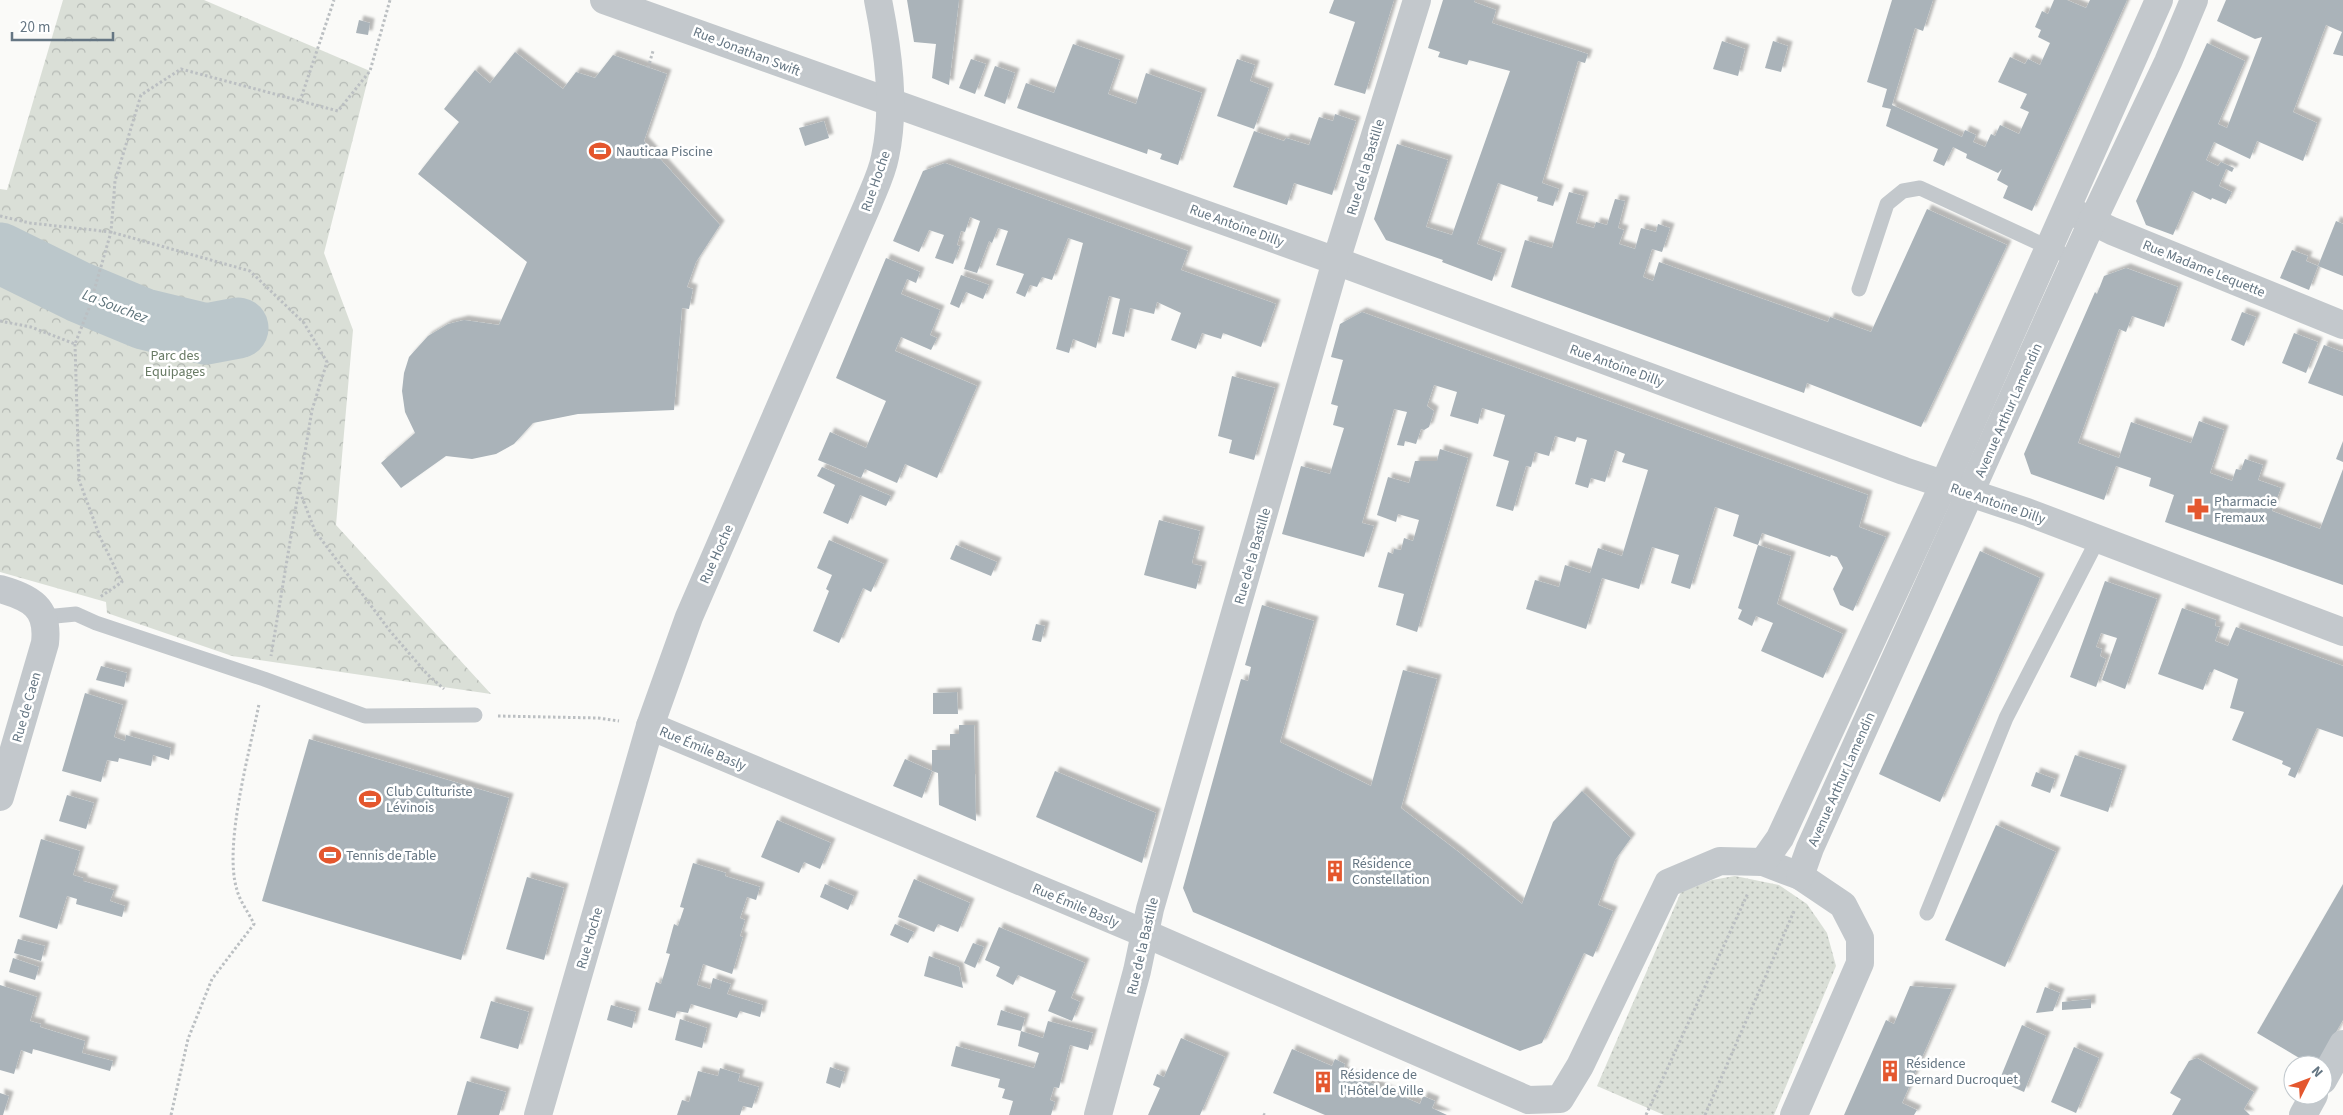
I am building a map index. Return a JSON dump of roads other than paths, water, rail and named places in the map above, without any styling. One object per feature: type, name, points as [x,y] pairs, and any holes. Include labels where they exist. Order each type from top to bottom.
[{"type":"street","name":"Rue Jonathan Swift","points":[[604,0],[890,101]]},
{"type":"street","name":"Rue Hoche","points":[[538,1115],[650,726],[689,617],[868,204],[885,158],[890,101],[888,61],[878,0]]},
{"type":"street","name":"Rue de la Bastille","points":[[1098,1115],[1138,971],[1144,933],[1336,261],[1417,0]]},
{"type":"street","points":[[1755,861],[1780,838],[1944,484],[2159,0]]},
{"type":"street","name":"Avenue Arthur Lamendin","points":[[1809,882],[1810,848],[2092,222],[2168,62],[2194,0]]},
{"type":"street","name":"Rue Antoine Dilly","points":[[890,101],[1336,261],[1904,472],[1971,493],[2098,539],[2343,632]]},
{"type":"street","name":"Rue Madame Lequette","points":[[2067,208],[2092,222],[2343,325]]},
{"type":"street","points":[[0,589],[18,594],[33,603],[45,616]]},
{"type":"street","name":"Rue de Caen","points":[[0,797],[45,643],[47,626],[45,616]]},
{"type":"street","name":"Rue Émile Basly","points":[[650,726],[1144,933],[1525,1108]]},
{"type":"street","points":[[1525,1108],[1560,1099],[1580,1066],[1668,883],[1720,861],[1755,861],[1809,882],[1843,905],[1860,938],[1860,963],[1794,1115]]},
{"type":"street","points":[[2333,1062],[2343,1044]]},
{"type":"lane","points":[[1859,289],[1887,204],[1903,191],[1920,188],[2076,260]]},
{"type":"lane","points":[[1927,913],[2006,718],[2098,539]]},
{"type":"lane","points":[[45,616],[76,614],[96,623],[264,679],[365,716],[475,715]]},
{"type":"waterway","name":"La Souchez","points":[[0,253],[79,292],[144,319],[206,334],[238,328]]},
{"type":"place","name":"Nauticaa Piscine","points":[[600,151]]},
{"type":"place","name":"Pharmacie Fremaux","points":[[2198,509]]},
{"type":"place","name":"Club Culturiste Lévinois","points":[[370,799]]},
{"type":"place","name":"Tennis de Table","points":[[330,855]]},
{"type":"place","name":"Résidence Constellation","points":[[1335,871]]},
{"type":"place","name":"Résidence Bernard Ducroquet","points":[[1890,1071]]},
{"type":"place","name":"Résidence de l'Hôtel de Ville","points":[[1323,1082]]},
{"type":"park label","name":"Parc des Equipages","points":[[175,364]]}]
